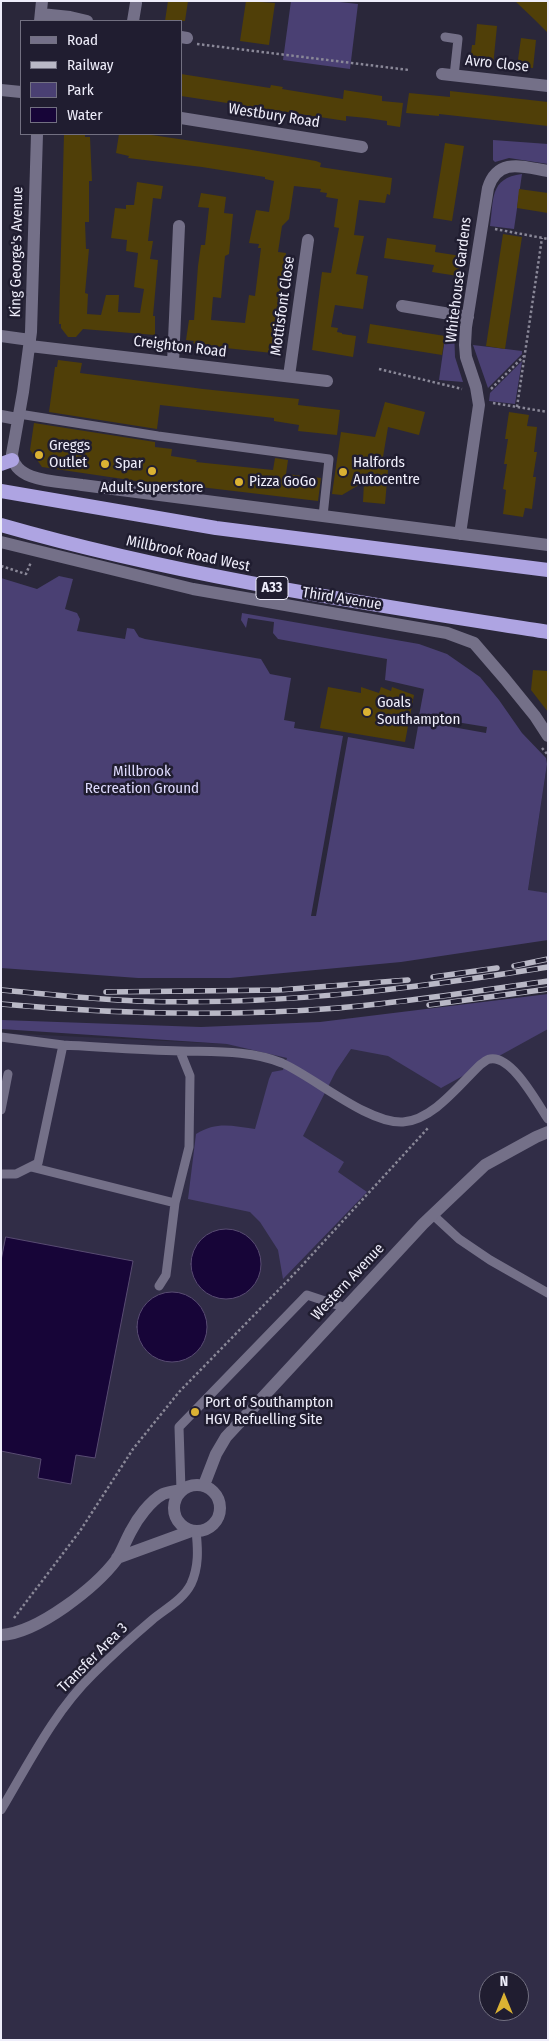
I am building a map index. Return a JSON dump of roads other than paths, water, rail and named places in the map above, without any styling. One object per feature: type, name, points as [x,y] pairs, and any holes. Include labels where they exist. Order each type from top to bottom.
[{"type":"highway","name":"Millbrook Road West","points":[[1,491],[216,528],[548,570]]},
{"type":"highway","name":"Millbrook Road West","points":[[1,525],[62,542],[175,569],[276,589],[548,632]]},
{"type":"street","points":[[133,20],[136,3]]},
{"type":"street","points":[[41,12],[83,20]]},
{"type":"street","name":"Avro Close","points":[[448,75],[548,86]]},
{"type":"street","points":[[1,90],[20,92]]},
{"type":"street","name":"Westbury Road","points":[[182,118],[362,147]]},
{"type":"street","name":"King George's Avenue","points":[[7,462],[12,454],[30,343],[37,135]]},
{"type":"street","name":"Whitehouse Gardens","points":[[460,534],[478,420],[478,397],[466,357],[465,346],[488,188],[495,173],[507,166],[548,170]]},
{"type":"street","points":[[173,363],[179,226]]},
{"type":"street","name":"Mottisfont Close","points":[[289,376],[308,240]]},
{"type":"street","points":[[402,306],[468,317]]},
{"type":"street","name":"Creighton Road","points":[[1,336],[30,343],[173,363],[327,381]]},
{"type":"street","points":[[1,416],[18,416]]},
{"type":"street","points":[[7,462],[30,477],[180,499],[548,546]]},
{"type":"street","name":"Third Avenue","points":[[1,542],[193,589],[447,633],[465,638],[474,643],[490,660],[547,734]]},
{"type":"street","name":"Western Avenue","points":[[204,1485],[216,1454],[226,1437],[433,1215],[485,1165],[548,1132]]},
{"type":"street","points":[[1,1635],[37,1623],[70,1604],[100,1577],[117,1558],[132,1530],[154,1499],[164,1493],[181,1490],[196,1484],[204,1485],[216,1494],[220,1508],[219,1515],[210,1527],[193,1531],[117,1558]]},
{"type":"street","points":[[181,1490],[174,1503],[173,1510],[179,1523],[193,1531]]},
{"type":"lane","points":[[445,37],[458,38],[448,75]]},
{"type":"lane","points":[[18,416],[329,459],[322,516]]},
{"type":"lane","points":[[1,1037],[64,1045],[243,1054],[282,1063],[372,1115],[390,1121],[403,1122],[417,1119],[430,1113],[480,1065],[490,1059],[501,1060],[512,1068],[548,1119]]},
{"type":"lane","points":[[1,1174],[16,1174],[38,1163],[64,1045]]},
{"type":"lane","points":[[159,1286],[166,1274],[175,1203],[189,1147],[190,1076],[180,1051]]},
{"type":"lane","points":[[1,1110],[8,1074]]},
{"type":"lane","points":[[31,1167],[175,1203]]},
{"type":"lane","points":[[433,1215],[459,1239],[490,1260],[548,1293]]},
{"type":"lane","points":[[181,1490],[179,1427],[307,1295],[346,1308]]},
{"type":"lane","name":"Transfer Area 3","points":[[1,1810],[62,1710],[92,1675],[152,1619],[175,1602],[191,1585],[197,1565],[198,1550],[193,1531]]},
{"type":"water","points":[[226,1229],[239,1232],[251,1239],[258,1251],[261,1264],[258,1277],[251,1289],[239,1296],[226,1299],[213,1296],[201,1289],[194,1277],[191,1264],[194,1251],[201,1239],[213,1232]]},
{"type":"water","points":[[6,1237],[133,1261],[95,1458],[76,1455],[71,1484],[38,1478],[41,1459],[1,1451],[1,1261]]},
{"type":"water","points":[[165,1292],[179,1292],[192,1298],[201,1307],[207,1320],[205,1340],[197,1352],[179,1362],[165,1362],[152,1356],[143,1347],[137,1334],[137,1320],[143,1307],[152,1298]]},
{"type":"railway","points":[[514,966],[548,959]]},
{"type":"railway","points":[[1,990],[137,1001],[240,1001],[395,989],[548,967]]},
{"type":"railway","points":[[433,977],[497,968]]},
{"type":"railway","points":[[106,992],[279,990],[408,980]]},
{"type":"railway","points":[[1,1004],[127,1012],[253,1013],[390,1003],[548,981]]},
{"type":"railway","points":[[429,1005],[548,989]]},
{"type":"place","name":"Greggs Outlet","points":[[39,455]]},
{"type":"place","name":"Spar","points":[[105,464]]},
{"type":"place","name":"Adult Superstore","points":[[152,471]]},
{"type":"place","name":"Halfords Autocentre","points":[[343,472]]},
{"type":"place","name":"Pizza GoGo","points":[[239,482]]},
{"type":"place","name":"Goals Southampton","points":[[367,712]]},
{"type":"place","name":"Port of Southampton HGV Refuelling Site","points":[[195,1412]]},
{"type":"park label","name":"Millbrook Recreation Ground","points":[[142,780]]}]
